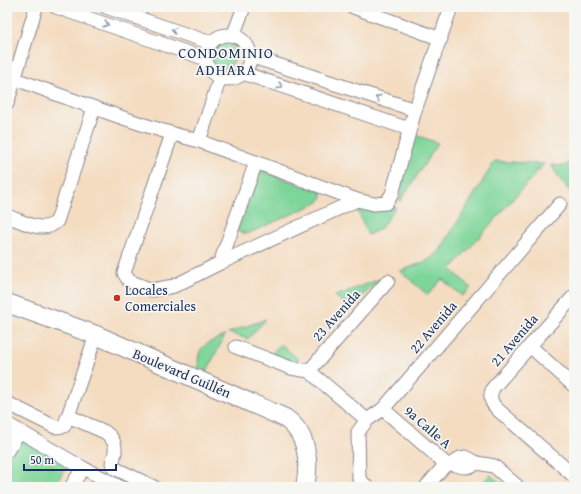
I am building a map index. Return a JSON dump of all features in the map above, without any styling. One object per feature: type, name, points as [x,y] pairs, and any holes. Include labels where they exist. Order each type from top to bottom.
[{"type":"main road","name":"Boulevard Guillén","points":[[7,303],[96,335],[272,412],[293,424],[300,434],[306,451],[307,475],[305,487]]},
{"type":"street","points":[[7,104],[11,78],[36,7]]},
{"type":"street","points":[[56,7],[71,9],[206,59]]},
{"type":"street","points":[[106,7],[211,43]]},
{"type":"street","points":[[233,36],[244,7]]},
{"type":"street","points":[[353,7],[441,38]]},
{"type":"street","points":[[11,78],[94,108],[172,134],[199,141],[357,200],[374,204],[386,203],[392,194],[409,129],[452,7]]},
{"type":"street","points":[[220,36],[233,36],[242,40],[247,45],[250,56],[248,67],[239,77],[232,80],[220,78],[212,73],[207,67],[206,53],[211,43],[220,36]]},
{"type":"street","points":[[250,56],[416,110]]},
{"type":"street","points":[[243,73],[409,129]]},
{"type":"street","points":[[199,141],[220,78]]},
{"type":"street","points":[[7,216],[39,227],[51,225],[57,221],[94,108]]},
{"type":"street","points":[[172,134],[124,273],[129,281],[152,290],[174,286],[220,263],[357,200]]},
{"type":"street","points":[[220,263],[256,162]]},
{"type":"street","name":"22 Avenida","points":[[363,483],[358,432],[367,420],[383,409],[560,204]]},
{"type":"street","name":"23 Avenida","points":[[309,371],[388,281]]},
{"type":"street","name":"21 Avenida","points":[[574,296],[491,392],[491,401],[497,409],[574,476]]},
{"type":"street","points":[[7,403],[55,427],[64,426],[96,335]]},
{"type":"street","points":[[530,346],[574,386]]},
{"type":"street","points":[[236,347],[291,368],[309,371],[367,420]]},
{"type":"street","name":"9a Calle A","points":[[383,409],[450,464],[463,457],[478,463],[494,466],[518,487]]},
{"type":"street","points":[[68,416],[105,432],[110,436],[115,445],[115,454],[112,463],[114,468],[154,487]]},
{"type":"street","points":[[7,424],[83,468],[120,487]]},
{"type":"street","points":[[7,451],[19,432]]},
{"type":"street","points":[[426,487],[450,464]]},
{"type":"street","points":[[71,487],[83,468]]},
{"type":"green space","name":"CONDOMINIO ADHARA","points":[[222,40],[232,44],[236,54],[232,64],[222,68],[212,64],[208,54],[212,44]]},
{"type":"green space","points":[[410,133],[438,143],[400,202]]},
{"type":"green space","points":[[495,161],[544,164],[451,269],[471,288],[462,296],[442,279],[428,295],[400,271],[427,261],[439,252]]},
{"type":"green space","points":[[574,162],[574,196],[562,182],[551,165],[563,166]]},
{"type":"green space","points":[[261,171],[322,192],[322,197],[319,202],[247,234],[237,231]]},
{"type":"green space","points":[[355,205],[379,209],[396,207],[380,229],[368,235]]},
{"type":"green space","points":[[380,279],[350,308],[335,296]]},
{"type":"green space","points":[[266,319],[248,339],[228,333]]},
{"type":"green space","points":[[225,335],[206,373],[199,369],[199,355],[204,346]]},
{"type":"green space","points":[[281,344],[299,360],[290,362],[271,354]]},
{"type":"green space","points":[[19,435],[68,464],[54,487],[7,487],[7,455]]},
{"type":"green space","points":[[490,475],[505,487],[479,487]]},
{"type":"place","name":"Locales Comerciales","points":[[117,298]]},
{"type":"district","name":"CONDOMINIO ADHARA","points":[[226,62]]}]
